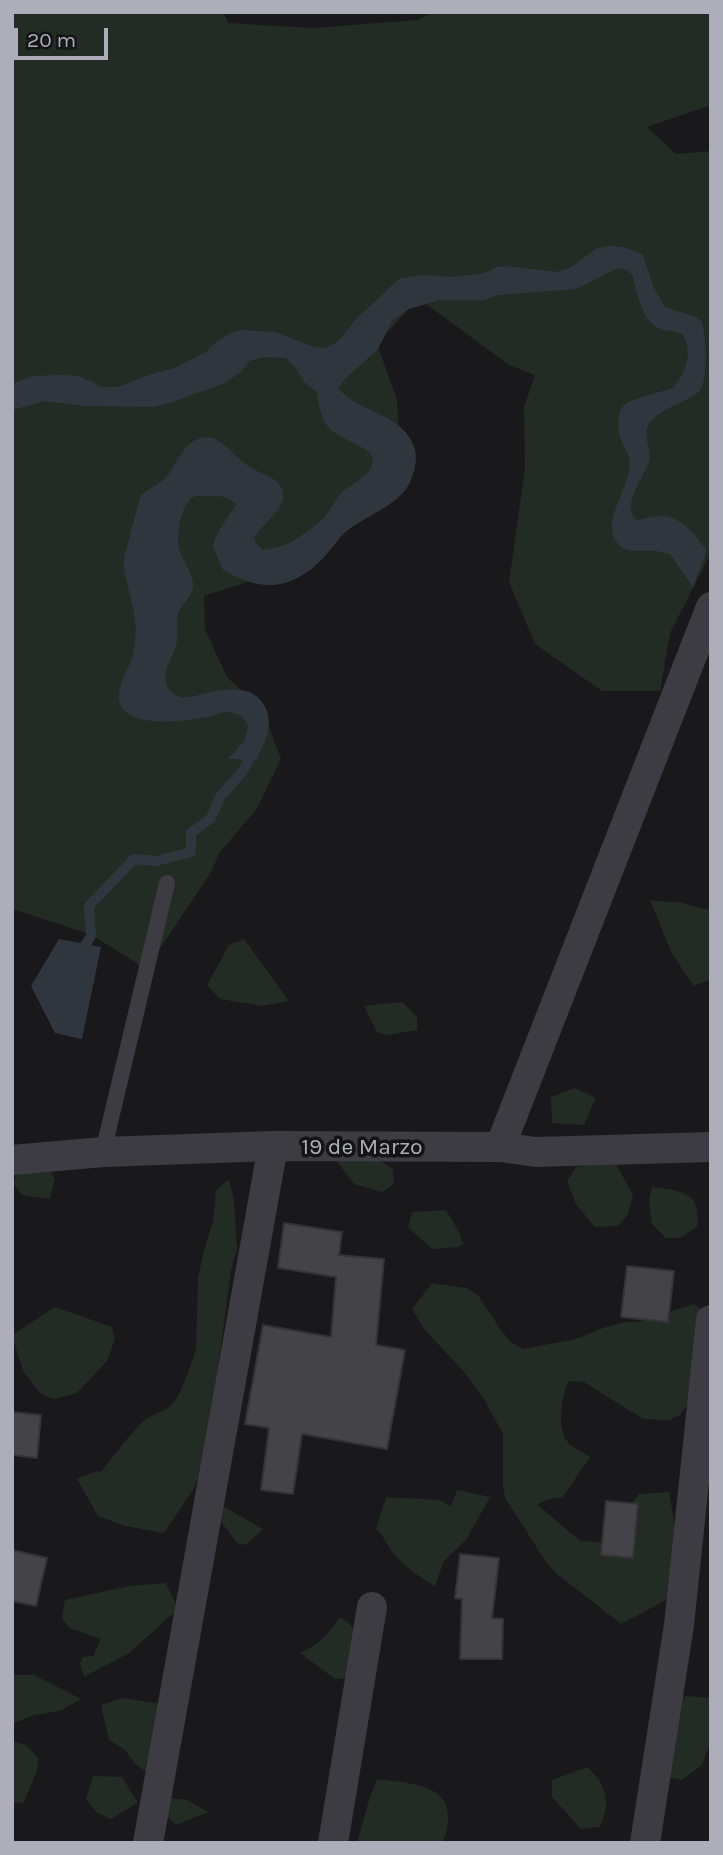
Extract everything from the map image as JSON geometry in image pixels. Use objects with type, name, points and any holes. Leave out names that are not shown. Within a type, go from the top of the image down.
[{"type":"street","points":[[500,1147],[708,613]]},
{"type":"street","points":[[148,1843],[273,1146]]},
{"type":"street","name":"19 de Marzo","points":[[12,1160],[103,1152],[273,1146],[500,1147],[536,1152],[711,1147]]},
{"type":"street","points":[[645,1843],[679,1625],[711,1320]]},
{"type":"street","points":[[333,1843],[372,1608]]},
{"type":"lane","points":[[103,1152],[167,883]]},
{"type":"shaded area","points":[[12,12],[223,12],[228,23],[313,28],[418,20],[433,12],[711,12],[711,105],[647,127],[676,154],[711,151],[711,553],[670,633],[660,691],[602,691],[535,644],[509,582],[525,468],[524,407],[535,375],[509,365],[418,298],[377,344],[397,400],[398,424],[332,540],[256,579],[204,596],[205,629],[227,677],[263,711],[281,759],[256,810],[220,852],[210,874],[146,969],[90,934],[12,909]]},
{"type":"shaded area","points":[[597,248],[626,248],[643,255],[653,286],[665,307],[696,317],[702,322],[706,355],[702,387],[692,397],[661,413],[649,424],[646,433],[649,461],[635,491],[631,507],[637,520],[659,516],[675,519],[692,532],[707,550],[693,587],[670,554],[626,549],[618,544],[613,535],[614,515],[626,483],[630,462],[619,434],[621,410],[626,403],[673,388],[682,376],[688,355],[682,334],[658,328],[650,321],[640,302],[632,274],[622,268],[613,270],[577,289],[498,295],[484,300],[440,300],[409,309],[392,321],[378,349],[345,379],[338,389],[353,401],[399,425],[411,440],[416,454],[412,478],[403,493],[389,505],[345,532],[322,560],[306,573],[288,582],[271,585],[246,581],[223,570],[213,546],[236,504],[233,501],[219,496],[197,496],[191,499],[183,511],[178,542],[192,578],[193,588],[178,615],[177,642],[167,668],[167,685],[171,692],[180,697],[236,689],[252,693],[258,698],[267,712],[269,726],[256,760],[228,759],[245,740],[248,726],[237,714],[225,712],[198,719],[164,722],[141,719],[125,711],[119,693],[132,659],[136,631],[124,567],[125,553],[141,495],[167,476],[188,446],[203,437],[217,440],[247,465],[279,484],[282,489],[282,503],[254,539],[262,550],[289,543],[321,521],[342,492],[371,468],[372,457],[365,449],[328,427],[322,415],[317,392],[304,382],[286,358],[264,357],[249,361],[242,371],[225,383],[154,407],[85,406],[45,401],[12,410],[12,384],[32,376],[60,375],[79,376],[102,387],[118,387],[177,367],[206,352],[230,333],[241,330],[275,332],[314,347],[325,348],[341,338],[356,319],[399,279],[422,275],[454,277],[485,273],[507,266],[556,272],[570,268]]},
{"type":"shaded area","points":[[650,900],[682,903],[709,910],[711,979],[694,986],[672,954]]},
{"type":"shaded area","points":[[59,939],[101,947],[82,1039],[55,1033],[31,986]]},
{"type":"shaded area","points":[[244,939],[289,1001],[262,1006],[220,999],[207,985],[229,945]]},
{"type":"shaded area","points":[[402,1002],[417,1017],[417,1030],[386,1035],[377,1032],[364,1006]]},
{"type":"shaded area","points":[[575,1088],[596,1098],[584,1125],[552,1123],[551,1097]]},
{"type":"shaded area","points":[[355,1145],[393,1169],[394,1184],[382,1192],[354,1184],[336,1160]]},
{"type":"shaded area","points":[[44,1162],[55,1179],[50,1199],[22,1195],[14,1184],[17,1169]]},
{"type":"shaded area","points":[[615,1162],[633,1195],[628,1214],[618,1226],[595,1227],[576,1204],[567,1181],[576,1167]]},
{"type":"shaded area","points":[[229,1179],[234,1199],[237,1249],[231,1271],[211,1419],[214,1440],[194,1488],[164,1533],[125,1526],[98,1516],[77,1479],[101,1472],[145,1419],[168,1408],[177,1398],[196,1350],[198,1278],[213,1221],[216,1190]]},
{"type":"shaded area","points":[[652,1187],[680,1192],[693,1200],[698,1215],[697,1227],[680,1238],[666,1238],[652,1224],[649,1200]]},
{"type":"shaded area","points":[[446,1210],[463,1244],[458,1247],[432,1249],[408,1227],[412,1212]]},
{"type":"shaded area","points":[[432,1283],[466,1288],[478,1295],[511,1342],[523,1349],[576,1339],[603,1328],[625,1322],[638,1322],[694,1304],[701,1309],[706,1322],[688,1404],[680,1415],[669,1420],[643,1419],[584,1382],[568,1381],[562,1405],[563,1432],[571,1445],[590,1457],[563,1497],[537,1504],[580,1541],[613,1543],[630,1505],[639,1494],[669,1492],[684,1579],[681,1592],[621,1624],[557,1574],[546,1562],[505,1498],[503,1434],[485,1401],[464,1372],[425,1330],[412,1309]]},
{"type":"shaded area","points":[[55,1307],[112,1327],[115,1339],[107,1361],[77,1393],[54,1399],[41,1394],[23,1371],[12,1335]]},
{"type":"shaded area","points":[[457,1490],[490,1497],[466,1540],[444,1561],[435,1586],[398,1558],[376,1529],[386,1497],[439,1500],[451,1506]]},
{"type":"shaded area","points":[[221,1505],[263,1529],[246,1545],[237,1543],[222,1523]]},
{"type":"shaded area","points":[[166,1583],[178,1609],[129,1653],[84,1677],[80,1663],[83,1657],[93,1656],[101,1639],[69,1628],[62,1618],[65,1600],[129,1586]]},
{"type":"shaded area","points":[[340,1617],[354,1630],[352,1678],[335,1679],[300,1653],[323,1638]]},
{"type":"shaded area","points":[[12,1675],[34,1675],[81,1699],[60,1711],[34,1715],[12,1724]]},
{"type":"shaded area","points":[[686,1696],[711,1698],[711,1741],[702,1765],[682,1780],[657,1775],[657,1718]]},
{"type":"shaded area","points":[[123,1698],[166,1705],[159,1781],[135,1764],[125,1750],[109,1740],[101,1705]]},
{"type":"shaded area","points":[[12,1741],[26,1745],[38,1758],[37,1771],[23,1803],[12,1802]]},
{"type":"shaded area","points":[[587,1767],[603,1787],[606,1802],[600,1827],[581,1829],[552,1797],[552,1780]]},
{"type":"shaded area","points":[[93,1776],[122,1777],[138,1803],[111,1819],[96,1812],[86,1799]]},
{"type":"shaded area","points":[[377,1779],[422,1786],[440,1796],[446,1805],[448,1816],[442,1843],[357,1843]]},
{"type":"shaded area","points":[[171,1798],[187,1800],[208,1812],[176,1825],[163,1812]]},
{"type":"building","points":[[284,1223],[342,1232],[339,1255],[384,1259],[376,1345],[405,1350],[387,1449],[302,1434],[293,1494],[261,1490],[269,1428],[245,1424],[263,1325],[331,1337],[336,1277],[278,1268]]},
{"type":"building","points":[[627,1266],[674,1271],[668,1322],[621,1317]]},
{"type":"building","points":[[12,1412],[41,1415],[37,1458],[12,1455]]},
{"type":"building","points":[[606,1501],[638,1504],[633,1558],[601,1555]]},
{"type":"building","points":[[12,1550],[47,1558],[36,1606],[12,1601]]},
{"type":"building","points":[[460,1554],[499,1558],[492,1618],[503,1619],[502,1659],[460,1659],[462,1599],[455,1598]]},
{"type":"waterway","points":[[86,944],[91,936],[89,906],[134,859],[156,861],[191,852],[191,833],[211,818],[220,797],[242,772],[252,755],[253,747]]}]
